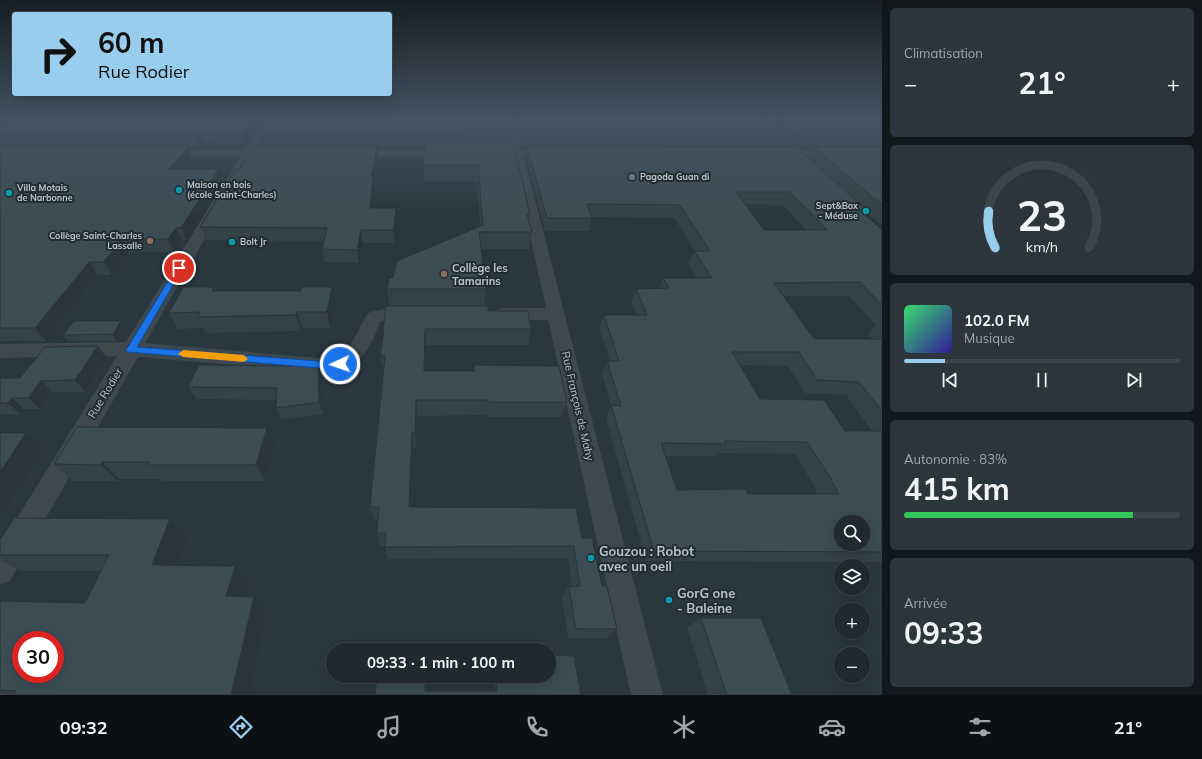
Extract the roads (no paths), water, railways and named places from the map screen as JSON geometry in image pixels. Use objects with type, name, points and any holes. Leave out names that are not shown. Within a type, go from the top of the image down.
[{"type":"street","points":[[789,150],[810,170]]},
{"type":"street","points":[[149,152],[296,153]]},
{"type":"street","name":"Rue Rodier","points":[[0,571],[248,153]]},
{"type":"street","points":[[335,153],[568,153]]},
{"type":"street","name":"Rue François de Mahy","points":[[518,153],[647,695]]},
{"type":"street","points":[[758,153],[882,153]]},
{"type":"street","points":[[0,352],[131,350],[331,366],[344,362],[356,353],[374,317],[378,314],[431,314]]},
{"type":"street","points":[[486,314],[556,314]]},
{"type":"place","name":"Pagoda Guan di","points":[[632,177]]},
{"type":"place","name":"Maison en bois (école Saint-Charles)","points":[[179,190]]},
{"type":"place","name":"Villa Motais de Narbonne","points":[[9,193]]},
{"type":"place","name":"Sept&Box - Méduse","points":[[866,211]]},
{"type":"place","name":"Collège Saint-Charles Lassalle","points":[[150,241]]},
{"type":"place","name":"Bolt Jr","points":[[232,242]]},
{"type":"place","name":"Collège les Tamarins","points":[[444,274]]},
{"type":"place","name":"Gouzou : Robot avec un oeil","points":[[591,558]]},
{"type":"place","name":"GorG one - Baleine","points":[[669,600]]}]
